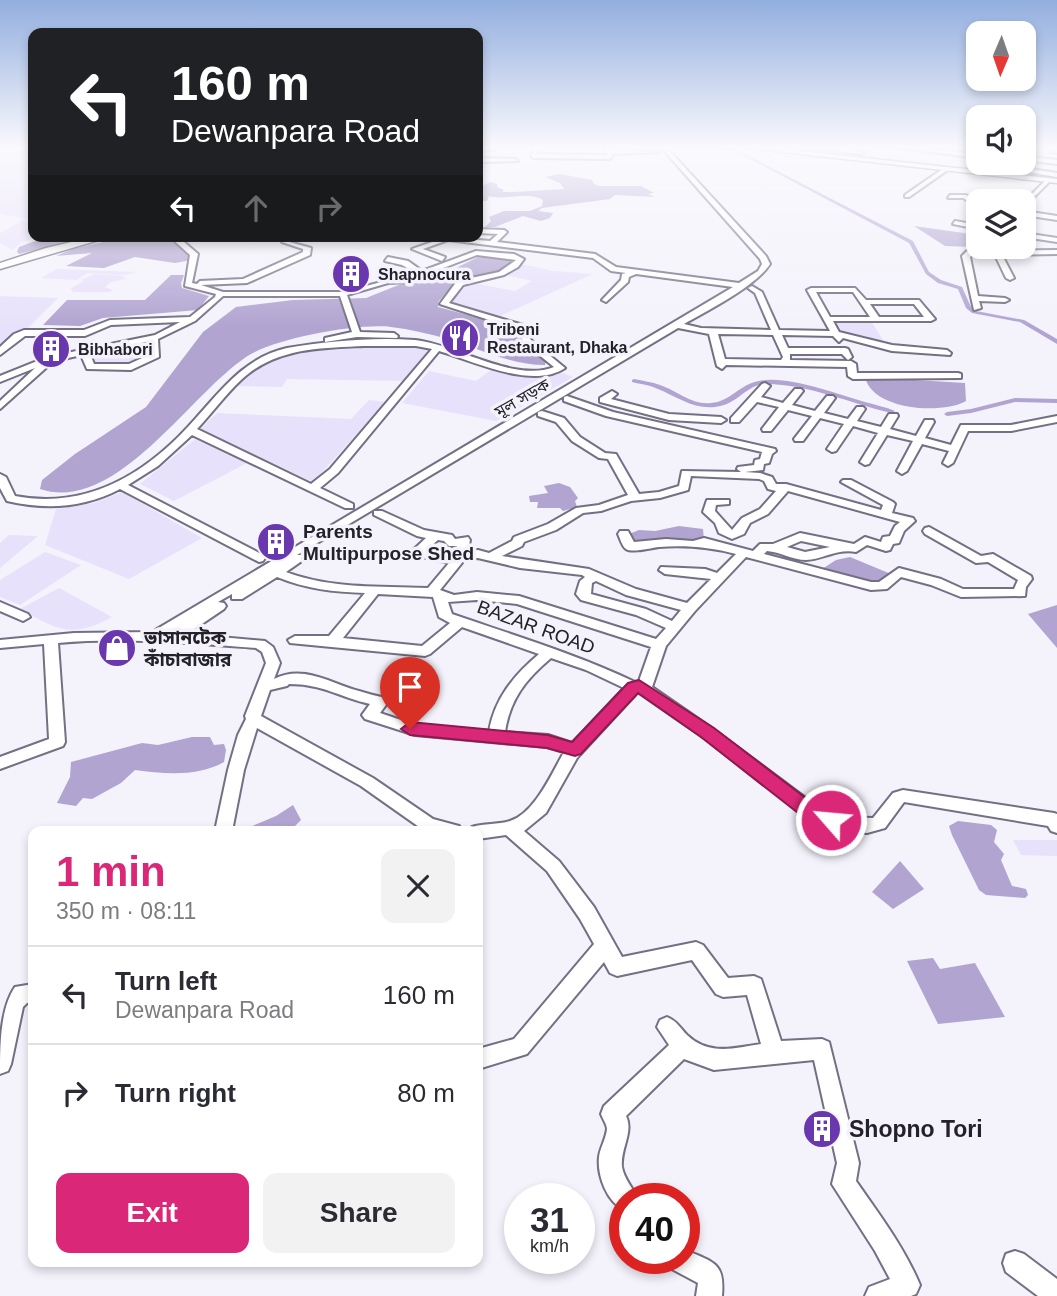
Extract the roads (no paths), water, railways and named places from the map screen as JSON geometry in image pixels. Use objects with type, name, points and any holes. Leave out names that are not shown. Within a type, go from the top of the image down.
[{"type":"main road","points":[[0,265],[82,242]]},
{"type":"main road","points":[[0,265],[83,242]]},
{"type":"street","name":"মূল সড়ক","points":[[155,636],[771,274],[776,265],[720,206]]},
{"type":"street","points":[[1036,215],[1057,218]]},
{"type":"street","points":[[955,223],[966,225]]},
{"type":"street","points":[[483,231],[504,232],[492,243]]},
{"type":"street","points":[[1036,237],[1057,240]]},
{"type":"street","points":[[179,242],[194,254],[188,284]]},
{"type":"street","points":[[188,284],[244,281],[308,251],[303,246],[288,242]]},
{"type":"street","points":[[439,242],[416,249],[442,259]]},
{"type":"street","points":[[0,477],[11,499],[27,504],[50,505],[74,501],[122,486],[191,430],[222,392],[261,360],[289,350],[357,334],[438,348],[528,373],[549,373],[560,368],[532,346],[520,327],[444,304],[460,283],[499,274],[520,261],[514,256],[477,250],[460,242]]},
{"type":"street","points":[[483,242],[595,256],[614,269],[749,287],[758,292],[783,348]]},
{"type":"street","points":[[188,284],[220,294],[343,293],[391,280],[442,259],[477,250]]},
{"type":"street","points":[[282,293],[404,280],[432,271],[477,250]]},
{"type":"street","points":[[1036,253],[1057,253]]},
{"type":"street","points":[[1036,253],[1057,253]]},
{"type":"street","points":[[967,259],[977,308]]},
{"type":"street","points":[[1001,259],[1010,278]]},
{"type":"street","points":[[388,260],[405,263],[418,271]]},
{"type":"street","points":[[606,300],[625,280],[625,275],[633,272]]},
{"type":"street","points":[[877,320],[855,290],[811,290],[844,349],[853,376],[958,376]]},
{"type":"street","points":[[343,293],[357,334]]},
{"type":"street","points":[[0,379],[50,359],[154,339],[192,319],[220,294]]},
{"type":"street","points":[[975,298],[1004,300]]},
{"type":"street","points":[[828,319],[931,319],[916,302],[865,302]]},
{"type":"street","points":[[0,352],[24,333],[85,333],[110,323],[192,319]]},
{"type":"street","points":[[681,326],[783,348],[892,348],[947,353]]},
{"type":"street","points":[[713,331],[722,364],[783,348],[844,349]]},
{"type":"street","points":[[85,352],[90,367],[131,367],[156,355],[154,339]]},
{"type":"street","points":[[289,350],[423,339]]},
{"type":"street","points":[[313,488],[334,471],[438,348]]},
{"type":"street","points":[[0,406],[50,359]]},
{"type":"street","name":"মূল সড়ক","points":[[172,638],[349,524],[378,513],[567,399],[598,376]]},
{"type":"street","points":[[735,420],[765,386]]},
{"type":"street","points":[[766,429],[798,391]]},
{"type":"street","points":[[612,394],[603,400],[669,417],[721,421]]},
{"type":"street","points":[[754,398],[955,449]]},
{"type":"street","points":[[799,439],[830,398]]},
{"type":"street","points":[[567,399],[610,414],[769,451],[765,461],[759,462],[759,468],[725,467],[720,468],[719,474]]},
{"type":"street","points":[[832,449],[860,409]]},
{"type":"street","points":[[542,414],[560,421],[576,439],[603,456],[612,456],[635,497]]},
{"type":"street","points":[[865,462],[893,416]]},
{"type":"street","points":[[948,463],[965,427],[983,431],[1009,429],[1057,419]]},
{"type":"street","points":[[902,471],[929,422]]},
{"type":"street","points":[[191,430],[349,506]]},
{"type":"street","points":[[491,556],[518,543],[518,540],[552,527],[580,510],[601,508],[635,497],[660,495],[684,488],[686,473],[760,476],[768,479],[772,487],[786,487],[909,521],[899,529],[895,540],[887,540],[886,547],[866,541],[856,548],[800,537],[775,548]]},
{"type":"street","points":[[847,481],[889,504],[885,515]]},
{"type":"street","points":[[122,486],[259,558]]},
{"type":"street","points":[[725,502],[711,502],[709,512],[720,522],[727,534],[735,535],[746,521],[754,520],[769,509],[783,489]]},
{"type":"street","points":[[378,513],[414,530],[448,538],[453,543],[464,540],[459,558],[435,593]]},
{"type":"street","points":[[483,831],[516,827],[540,808],[575,750],[639,687],[659,645],[690,608],[749,554],[764,547],[775,548],[803,562],[871,586],[882,586],[898,572],[936,582],[961,593],[1020,593],[1020,586],[1026,579],[989,557],[980,560],[929,531]]},
{"type":"street","points":[[624,534],[630,546],[672,542],[694,545],[704,542],[749,554],[803,562],[846,546]]},
{"type":"street","points":[[435,536],[417,552],[459,558],[478,554],[520,564],[584,572],[593,575],[593,578]]},
{"type":"street","points":[[665,570],[705,573],[721,578]]},
{"type":"street","name":"BAZAR ROAD","points":[[276,573],[309,584],[373,592],[435,593],[453,599],[477,596],[519,600],[659,645]]},
{"type":"street","points":[[675,626],[646,614],[586,597],[583,594],[586,581],[593,578],[616,584],[631,593],[690,608]]},
{"type":"street","points":[[333,641],[373,592]]},
{"type":"street","name":"BAZAR ROAD","points":[[435,593],[446,617],[550,652],[639,687],[816,815],[846,824],[867,826],[879,823],[899,797],[903,796],[1056,821]]},
{"type":"street","points":[[0,606],[23,617]]},
{"type":"street","points":[[295,640],[333,641],[425,651],[461,621]]},
{"type":"street","points":[[0,644],[51,639],[155,636],[260,644],[268,650],[273,663],[246,735],[224,826]]},
{"type":"street","points":[[0,763],[57,742],[51,639]]},
{"type":"street","points":[[496,736],[502,708],[516,686],[530,668],[550,652]]},
{"type":"street","points":[[265,686],[282,683],[285,679],[309,678],[335,685],[353,695],[381,702],[370,715],[415,730],[548,741],[575,750]]},
{"type":"street","points":[[254,719],[367,782],[428,824],[435,826]]},
{"type":"street","points":[[509,828],[553,866],[587,913],[617,967],[696,951],[723,988],[754,985],[774,1052]]},
{"type":"street","points":[[483,1058],[520,1047],[606,946]]},
{"type":"street","points":[[0,1064],[14,1002],[22,994],[28,993]]},
{"type":"street","points":[[667,1027],[682,1047],[705,1061],[822,1049],[848,1163],[844,1184],[884,1242],[907,1285],[878,1296]]},
{"type":"street","points":[[614,1183],[608,1155],[619,1126],[612,1114],[682,1047]]},
{"type":"street","points":[[1015,1263],[1057,1295]]},
{"type":"street","points":[[700,1272],[711,1278],[709,1296]]},
{"type":"waterway","points":[[843,206],[911,242],[928,273],[940,282],[960,288],[969,308],[974,312],[1022,321],[1057,342]]},
{"type":"waterway","points":[[634,381],[660,387],[688,402],[703,405],[726,402],[752,384],[766,382],[798,386],[892,411]]},
{"type":"waterway","points":[[947,414],[1015,400],[1057,401]]},
{"type":"place","name":"Shapnocura","points":[[351,274]]},
{"type":"place","name":"Tribeni Restaurant, Dhaka","points":[[460,338]]},
{"type":"place","name":"Bibhabori","points":[[51,349]]},
{"type":"place","name":"Parents Multipurpose Shed","points":[[276,542]]},
{"type":"place","name":"ভাসানটেক কাঁচাবাজার","points":[[117,648]]},
{"type":"place","name":"Shopno Tori","points":[[822,1129]]}]
